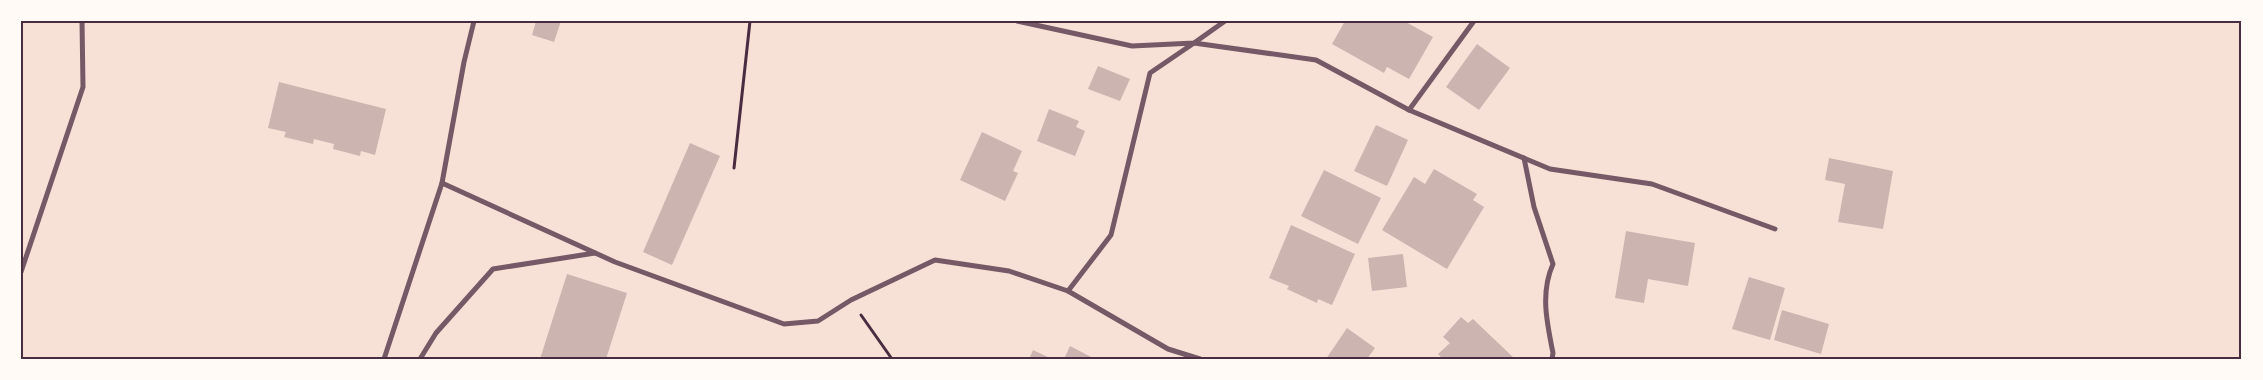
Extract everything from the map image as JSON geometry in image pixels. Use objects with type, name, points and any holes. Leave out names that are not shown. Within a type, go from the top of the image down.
[{"type":"street","points":[[21,272],[83,87],[82,21]]},
{"type":"street","points":[[384,359],[442,183],[464,62],[474,21]]},
{"type":"street","points":[[1018,21],[1132,46],[1194,43],[1316,60],[1409,110],[1550,169],[1652,184],[1775,229]]},
{"type":"street","points":[[1068,291],[1112,235],[1150,73],[1225,21]]},
{"type":"street","points":[[1409,110],[1474,21]]},
{"type":"street","points":[[1524,158],[1534,206],[1554,264],[1547,278],[1545,312],[1553,353],[1552,359]]},
{"type":"street","points":[[442,183],[595,253],[784,324],[818,321],[851,300],[935,260],[1009,271],[1068,291],[1168,349],[1200,359]]},
{"type":"street","points":[[420,359],[436,333],[493,269],[595,253]]},
{"type":"path","points":[[734,168],[750,21]]},
{"type":"path","points":[[851,300],[892,359]]},
{"type":"building","points":[[536,21],[561,21],[554,42],[532,35]]},
{"type":"building","points":[[1345,21],[1404,21],[1433,37],[1409,79],[1387,67],[1384,73],[1332,44]]},
{"type":"building","points":[[1477,44],[1510,68],[1479,110],[1446,87]]},
{"type":"building","points":[[1098,66],[1130,79],[1120,101],[1088,89]]},
{"type":"building","points":[[279,82],[386,109],[375,155],[361,151],[360,156],[333,149],[334,144],[314,139],[313,144],[284,137],[286,132],[268,128]]},
{"type":"building","points":[[1049,109],[1079,121],[1076,127],[1085,131],[1075,156],[1037,141]]},
{"type":"building","points":[[1376,125],[1408,140],[1387,186],[1354,171]]},
{"type":"building","points":[[982,132],[1022,151],[1013,171],[1018,173],[1005,201],[960,180]]},
{"type":"building","points":[[690,143],[720,156],[672,265],[643,252]]},
{"type":"building","points":[[1829,158],[1893,171],[1883,229],[1838,222],[1845,184],[1825,180]]},
{"type":"building","points":[[1434,169],[1477,194],[1473,200],[1484,207],[1447,269],[1382,230],[1414,177],[1425,184]]},
{"type":"building","points":[[1324,170],[1381,198],[1358,244],[1301,216]]},
{"type":"building","points":[[1291,225],[1355,254],[1332,305],[1318,299],[1317,303],[1287,289],[1289,286],[1269,278]]},
{"type":"building","points":[[1626,231],[1695,243],[1688,286],[1648,279],[1644,303],[1615,298]]},
{"type":"building","points":[[1403,254],[1407,287],[1372,291],[1368,258]]},
{"type":"building","points":[[567,274],[627,293],[606,359],[540,359]]},
{"type":"building","points":[[1749,277],[1785,288],[1770,340],[1732,329]]},
{"type":"building","points":[[1782,310],[1829,324],[1821,354],[1774,340]]},
{"type":"building","points":[[1461,317],[1468,323],[1473,319],[1515,359],[1443,359],[1438,354],[1450,343],[1443,337]]},
{"type":"building","points":[[1347,328],[1375,348],[1367,359],[1326,359]]},
{"type":"building","points":[[1070,346],[1095,359],[1064,359]]},
{"type":"building","points":[[1033,350],[1052,359],[1029,359]]}]
